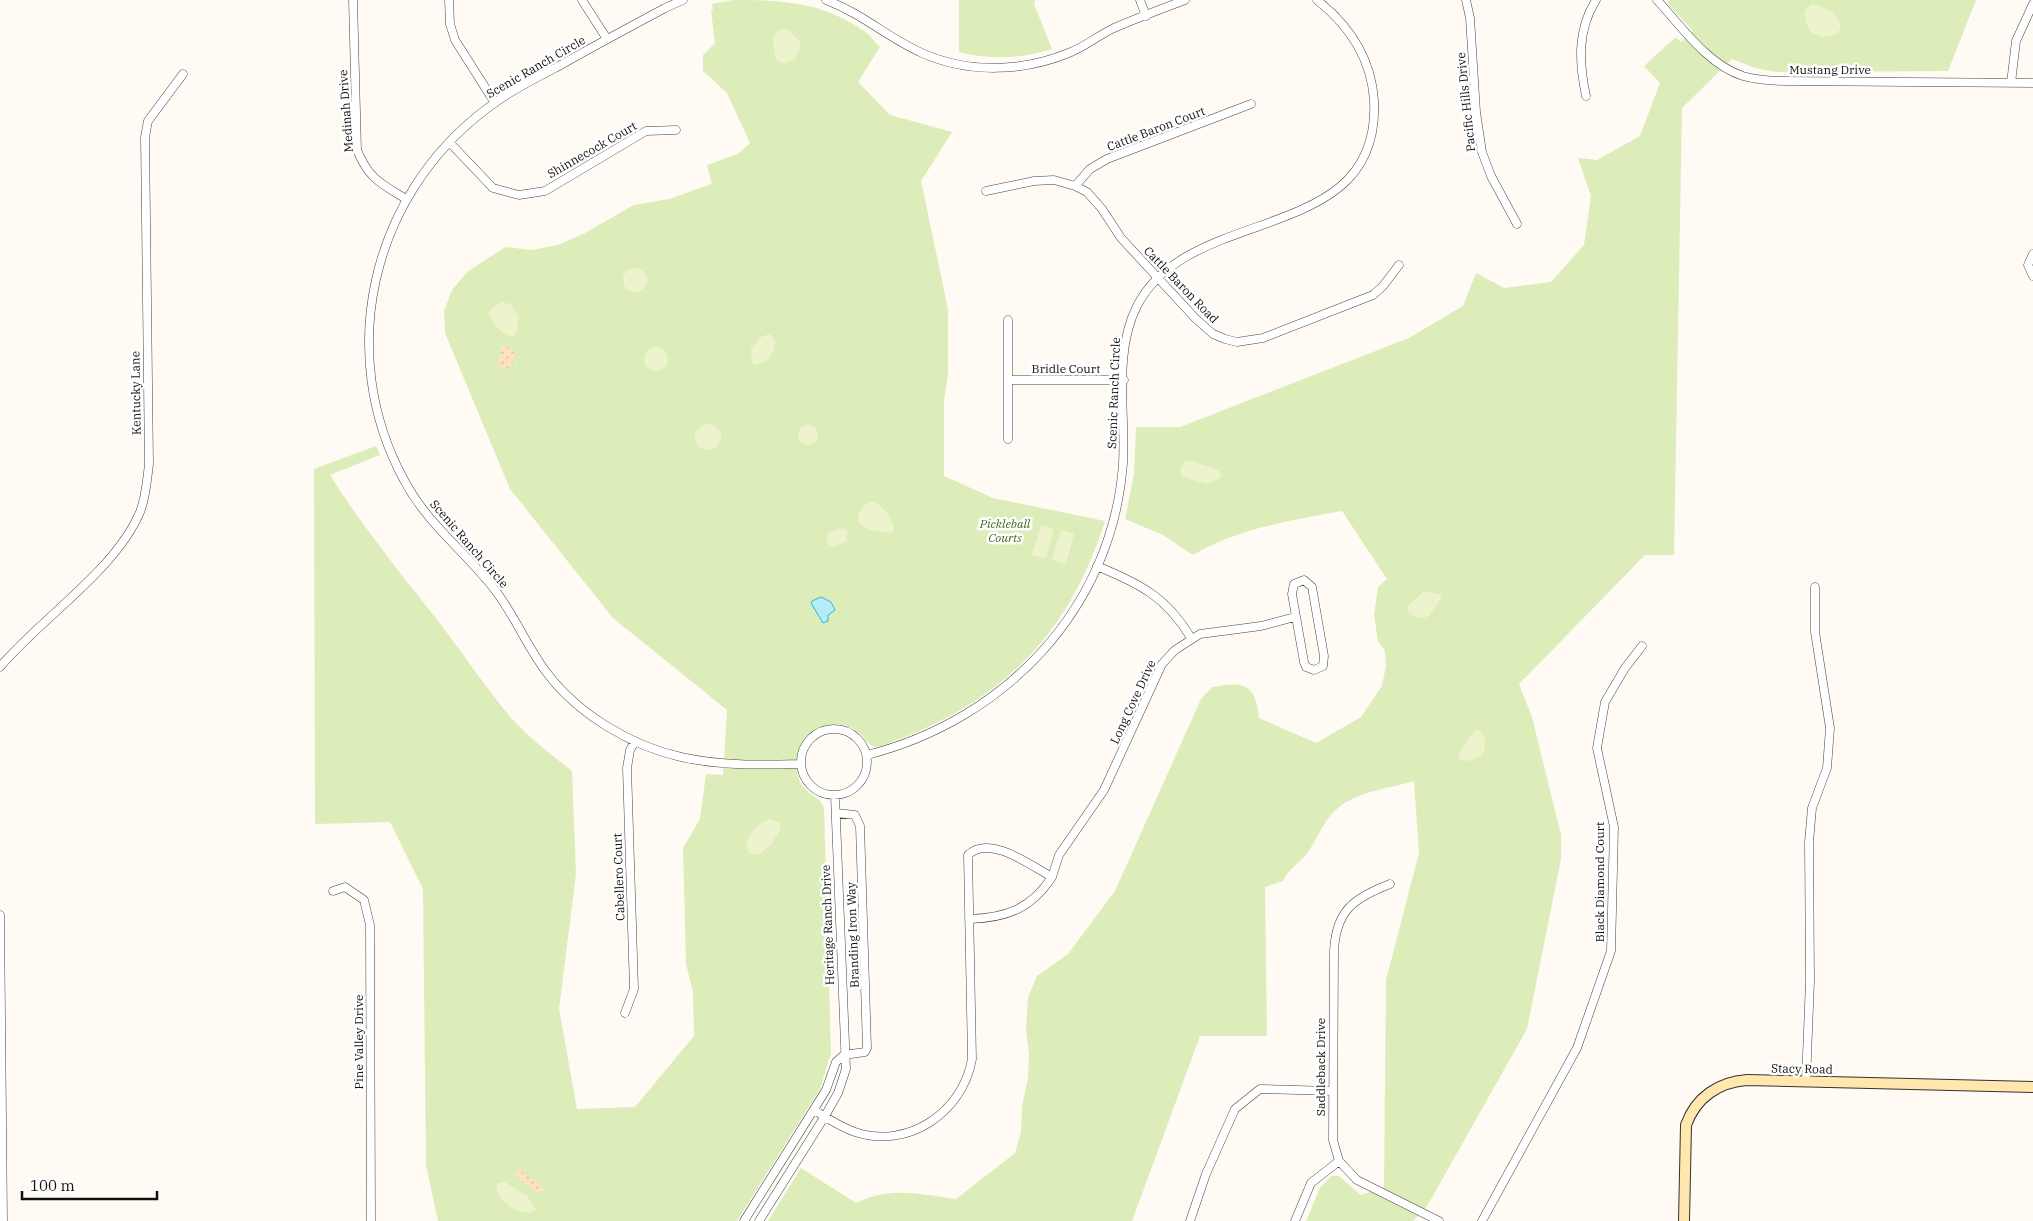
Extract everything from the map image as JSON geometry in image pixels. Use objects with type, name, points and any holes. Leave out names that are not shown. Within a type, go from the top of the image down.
[{"type":"main road","name":"Stacy Road","points":[[1684,1221],[1686,1125],[1690,1112],[1698,1102],[1720,1086],[1735,1081],[1806,1081],[2033,1087]]},
{"type":"street","name":"Medinah Drive","points":[[352,0],[357,150],[364,168],[377,181],[406,198]]},
{"type":"street","points":[[449,0],[450,24],[455,40],[495,103]]},
{"type":"street","points":[[582,0],[607,40]]},
{"type":"street","name":"Scenic Ranch Circle","points":[[683,0],[495,103],[450,142],[426,169],[406,198],[392,226],[383,252],[370,320],[368,352],[375,402],[389,448],[414,498],[436,527],[498,593],[536,658],[558,686],[587,712],[635,740],[663,753],[700,761],[801,764]]},
{"type":"street","points":[[826,0],[859,14],[894,39],[924,54],[985,68],[1022,66],[1052,59],[1081,48],[1112,29],[1185,0]]},
{"type":"street","points":[[1140,0],[1146,16]]},
{"type":"street","name":"Scenic Ranch Circle","points":[[867,755],[908,743],[972,712],[1009,684],[1041,654],[1070,616],[1097,566],[1112,524],[1121,483],[1124,447],[1125,340],[1137,306],[1157,277],[1180,260],[1208,245],[1320,202],[1339,190],[1355,170],[1366,147],[1373,120],[1371,82],[1363,55],[1355,39],[1340,21],[1318,0]]},
{"type":"street","name":"Pacific Hills Drive","points":[[1466,0],[1470,18],[1476,112],[1482,152],[1491,176],[1517,224]]},
{"type":"street","points":[[1586,96],[1582,77],[1580,46],[1586,23],[1596,0]]},
{"type":"street","name":"Mustang Drive","points":[[1657,0],[1713,58],[1731,71],[1754,79],[1786,81],[2033,83]]},
{"type":"street","points":[[2011,83],[2016,41],[2033,4]]},
{"type":"street","name":"Kentucky Lane","points":[[0,667],[94,574],[114,551],[131,529],[144,498],[149,464],[144,137],[148,120],[183,74]]},
{"type":"street","name":"Cattle Baron Court","points":[[1075,186],[1090,169],[1107,159],[1251,104]]},
{"type":"street","name":"Shinnecock Court","points":[[450,142],[493,188],[519,195],[545,191],[646,131],[676,130]]},
{"type":"street","name":"Cattle Baron Road","points":[[986,191],[1043,180],[1054,180],[1075,186],[1087,192],[1121,238],[1204,327],[1225,339],[1237,342],[1263,338],[1373,295],[1383,286],[1399,265]]},
{"type":"street","points":[[2033,254],[2028,267],[2033,276]]},
{"type":"street","points":[[1008,320],[1008,439]]},
{"type":"street","name":"Bridle Court","points":[[1008,380],[1124,380]]},
{"type":"street","points":[[1097,566],[1136,583],[1161,599],[1172,609],[1191,638]]},
{"type":"street","points":[[1304,580],[1310,582],[1316,602],[1324,656],[1323,666],[1319,669],[1314,670],[1306,667],[1295,616],[1292,589],[1298,582],[1304,580]]},
{"type":"street","points":[[1806,1081],[1810,982],[1809,842],[1812,808],[1827,768],[1830,728],[1815,632],[1815,586]]},
{"type":"street","name":"Long Cove Drive","points":[[969,919],[996,917],[1016,910],[1039,894],[1052,877],[1059,855],[1104,790],[1162,664],[1172,653],[1191,638],[1209,632],[1261,626],[1295,616]]},
{"type":"street","name":"Black Diamond Court","points":[[1482,1221],[1577,1048],[1611,951],[1614,827],[1598,748],[1605,702],[1625,668],[1642,646]]},
{"type":"street","points":[[835,728],[846,730],[856,736],[863,745],[867,755],[865,774],[860,782],[844,793],[835,795],[820,791],[808,782],[801,764],[807,743],[814,735],[824,730],[835,728]]},
{"type":"street","name":"Cabellero Court","points":[[625,1013],[634,989],[628,768],[630,750],[635,740]]},
{"type":"street","name":"Heritage Ranch Drive","points":[[759,1221],[825,1116],[844,1078],[847,1062],[844,1054],[835,795]]},
{"type":"street","name":"Branding Iron Way","points":[[836,813],[855,815],[860,826],[867,1048],[865,1052],[860,1054],[844,1054]]},
{"type":"street","points":[[814,1110],[856,1132],[871,1135],[903,1133],[933,1121],[946,1111],[958,1098],[966,1085],[972,1059],[968,855],[979,847],[995,847],[1052,877]]},
{"type":"street","name":"Saddleback Drive","points":[[1339,1161],[1333,1134],[1332,1091],[1334,951],[1337,927],[1342,916],[1359,897],[1390,884]]},
{"type":"street","name":"Pine Valley Drive","points":[[333,891],[345,887],[364,900],[370,925],[372,1221]]},
{"type":"street","points":[[0,915],[3,1221]]},
{"type":"street","points":[[744,1221],[814,1110],[830,1082],[836,1062],[844,1054]]},
{"type":"street","points":[[1190,1221],[1206,1174],[1235,1109],[1260,1089],[1332,1091]]},
{"type":"street","points":[[1295,1221],[1311,1183],[1339,1161],[1357,1180],[1439,1221]]},
{"type":"green space","name":"Pickleball Courts","points":[[733,0],[786,2],[803,5],[835,15],[851,23],[867,33],[880,47],[858,82],[890,115],[952,132],[921,181],[948,309],[948,373],[944,402],[944,476],[993,498],[1105,521],[1089,563],[1070,601],[1048,634],[1022,664],[992,689],[958,711],[921,730],[879,747],[869,744],[861,734],[852,728],[839,725],[825,726],[813,731],[802,745],[798,754],[797,765],[800,782],[807,791],[822,803],[824,808],[831,1053],[820,1089],[737,1221],[438,1221],[426,1165],[423,889],[390,822],[315,824],[314,469],[376,446],[380,455],[330,475],[370,533],[507,713],[530,737],[572,771],[576,874],[559,1009],[577,1109],[635,1107],[694,1036],[693,992],[686,964],[683,848],[700,819],[706,774],[723,775],[727,710],[613,618],[510,489],[445,333],[444,311],[452,290],[467,272],[505,247],[531,250],[558,245],[585,233],[634,205],[669,199],[712,184],[707,165],[738,154],[750,143],[727,93],[703,71],[703,55],[715,43],[711,11],[713,9],[712,4]]},
{"type":"green space","points":[[959,0],[1035,0],[1034,4],[1052,49],[1028,55],[1006,57],[971,55],[959,52]]},
{"type":"green space","points":[[1670,0],[1976,0],[1948,71],[1777,72],[1755,68],[1732,59],[1682,108],[1674,555],[1645,555],[1519,684],[1532,717],[1561,835],[1561,859],[1527,1029],[1426,1208],[1413,1221],[1306,1221],[1320,1188],[1331,1176],[1339,1176],[1361,1195],[1384,1187],[1386,980],[1419,853],[1414,781],[1369,792],[1348,801],[1338,808],[1327,820],[1308,852],[1283,881],[1265,887],[1267,1036],[1200,1036],[1132,1221],[768,1221],[801,1168],[856,1203],[880,1194],[893,1193],[956,1199],[1015,1153],[1021,1132],[1022,1106],[1028,1078],[1029,1055],[1026,1029],[1028,997],[1037,976],[1068,954],[1115,891],[1201,699],[1212,687],[1232,684],[1246,687],[1255,698],[1259,718],[1316,743],[1361,717],[1382,686],[1386,666],[1385,651],[1378,641],[1374,615],[1378,587],[1387,579],[1342,511],[1266,526],[1228,538],[1193,555],[1163,535],[1125,519],[1134,474],[1136,427],[1180,427],[1409,338],[1463,306],[1476,273],[1504,288],[1551,282],[1584,245],[1591,196],[1578,158],[1597,160],[1640,136],[1660,83],[1644,66],[1676,37],[1681,42],[1693,31],[1667,3]]},
{"type":"green space","points":[[1812,4],[1827,8],[1834,14],[1841,27],[1837,34],[1822,37],[1811,32],[1805,14],[1808,7]]},
{"type":"green space","points":[[781,29],[788,29],[800,42],[800,49],[795,59],[785,64],[776,59],[773,43],[774,35]]},
{"type":"green space","points":[[635,268],[644,271],[647,280],[644,289],[635,292],[626,289],[623,280],[626,271]]},
{"type":"green space","points":[[501,302],[510,304],[519,316],[516,334],[513,337],[497,327],[490,315],[489,311]]},
{"type":"green space","points":[[769,334],[775,339],[773,352],[765,362],[756,365],[752,362],[751,349],[761,337]]},
{"type":"green space","points":[[656,347],[665,350],[668,359],[665,368],[656,371],[647,368],[644,359],[647,350]]},
{"type":"green space","points":[[708,424],[717,428],[721,437],[717,446],[708,450],[699,446],[695,437],[699,428]]},
{"type":"green space","points":[[808,425],[815,428],[818,435],[815,442],[808,445],[801,442],[798,435],[801,428]]},
{"type":"green space","points":[[1189,460],[1217,470],[1221,473],[1220,478],[1207,484],[1182,476],[1180,471],[1184,462]]},
{"type":"green space","points":[[872,501],[883,509],[893,523],[894,531],[891,533],[869,529],[859,522],[858,518],[861,510]]},
{"type":"green space","points":[[1041,525],[1054,529],[1046,558],[1032,555]]},
{"type":"green space","points":[[842,528],[848,531],[846,541],[835,547],[829,545],[826,539],[828,533]]},
{"type":"green space","points":[[1061,530],[1074,534],[1066,564],[1052,560]]},
{"type":"green space","points":[[1424,591],[1439,594],[1442,597],[1429,616],[1417,618],[1407,610],[1409,605]]},
{"type":"green space","points":[[1476,729],[1482,733],[1484,738],[1484,751],[1473,760],[1459,759],[1458,754]]},
{"type":"green space","points":[[768,819],[779,822],[781,828],[770,846],[758,855],[750,854],[746,847],[751,834],[756,827]]},
{"type":"green space","points":[[505,1182],[527,1196],[536,1209],[532,1212],[519,1211],[504,1202],[499,1196],[497,1189],[498,1183]]},
{"type":"sand","points":[[501,345],[513,350],[515,356],[514,361],[507,370],[500,368],[497,359],[501,356]]},
{"type":"sand","points":[[517,1168],[544,1190],[539,1193],[529,1187],[515,1175]]},
{"type":"water","points":[[821,597],[831,602],[835,610],[828,615],[828,621],[823,623],[811,603]]}]
